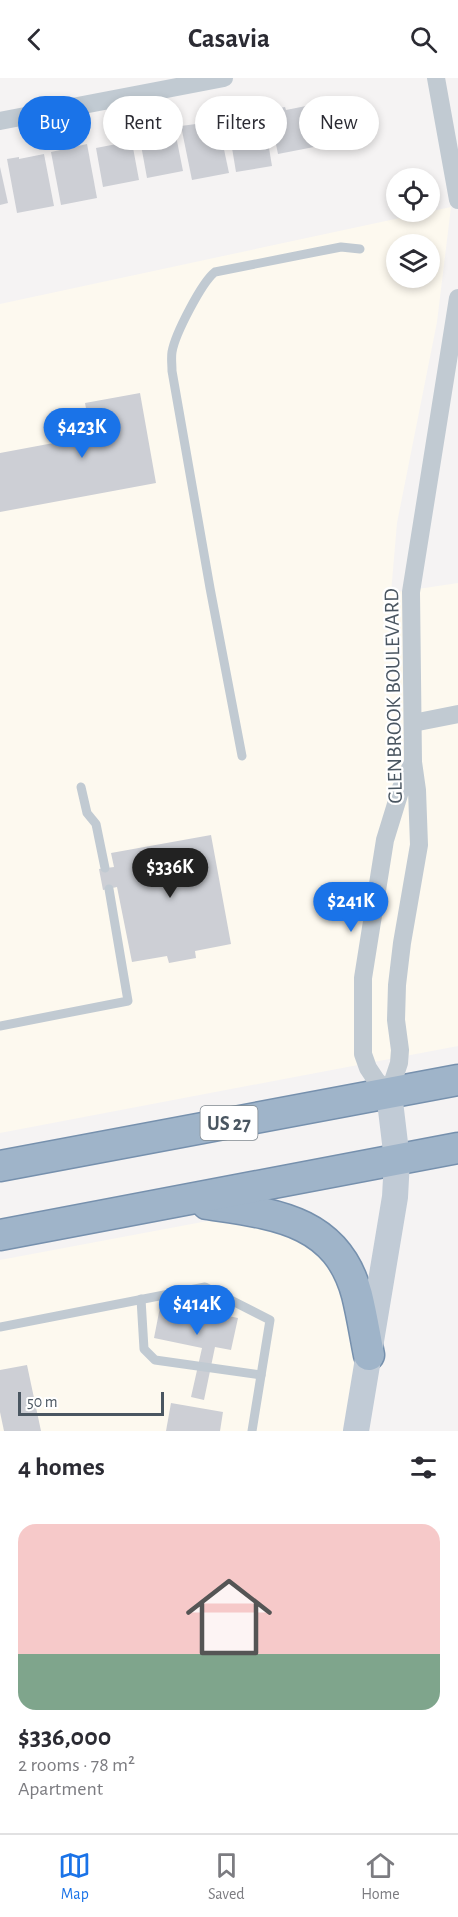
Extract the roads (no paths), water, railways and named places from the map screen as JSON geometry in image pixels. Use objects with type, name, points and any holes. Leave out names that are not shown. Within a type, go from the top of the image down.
[{"type":"highway","name":"US 27","points":[[0,1166],[458,1080]]},
{"type":"highway","points":[[0,1235],[458,1148]]},
{"type":"highway","points":[[186,1200],[271,1214],[307,1227],[328,1243],[345,1263],[357,1294],[369,1355]]},
{"type":"main road","points":[[356,1431],[395,1197],[397,1160],[389,1093]]},
{"type":"street","points":[[0,121],[225,78]]},
{"type":"street","points":[[436,78],[458,200]]},
{"type":"street","name":"GLENBROOK BOULEVARD","points":[[389,1093],[399,1063],[400,1050],[396,1020],[397,985],[418,845],[417,790],[413,762],[411,592],[458,298]]},
{"type":"street","points":[[413,723],[458,714]]},
{"type":"street","points":[[389,1093],[368,1068],[363,1054],[363,978],[385,840],[401,788],[413,762]]},
{"type":"lane","points":[[242,756],[172,371],[172,352],[177,336],[204,283],[215,272],[341,247],[360,249]]},
{"type":"lane","points":[[81,787],[87,813],[96,824],[105,868]]},
{"type":"lane","points":[[0,1026],[128,1001],[109,888]]},
{"type":"lane","points":[[0,1327],[205,1287],[270,1320],[252,1431]]},
{"type":"lane","points":[[141,1299],[144,1349],[155,1360],[261,1375]]}]
